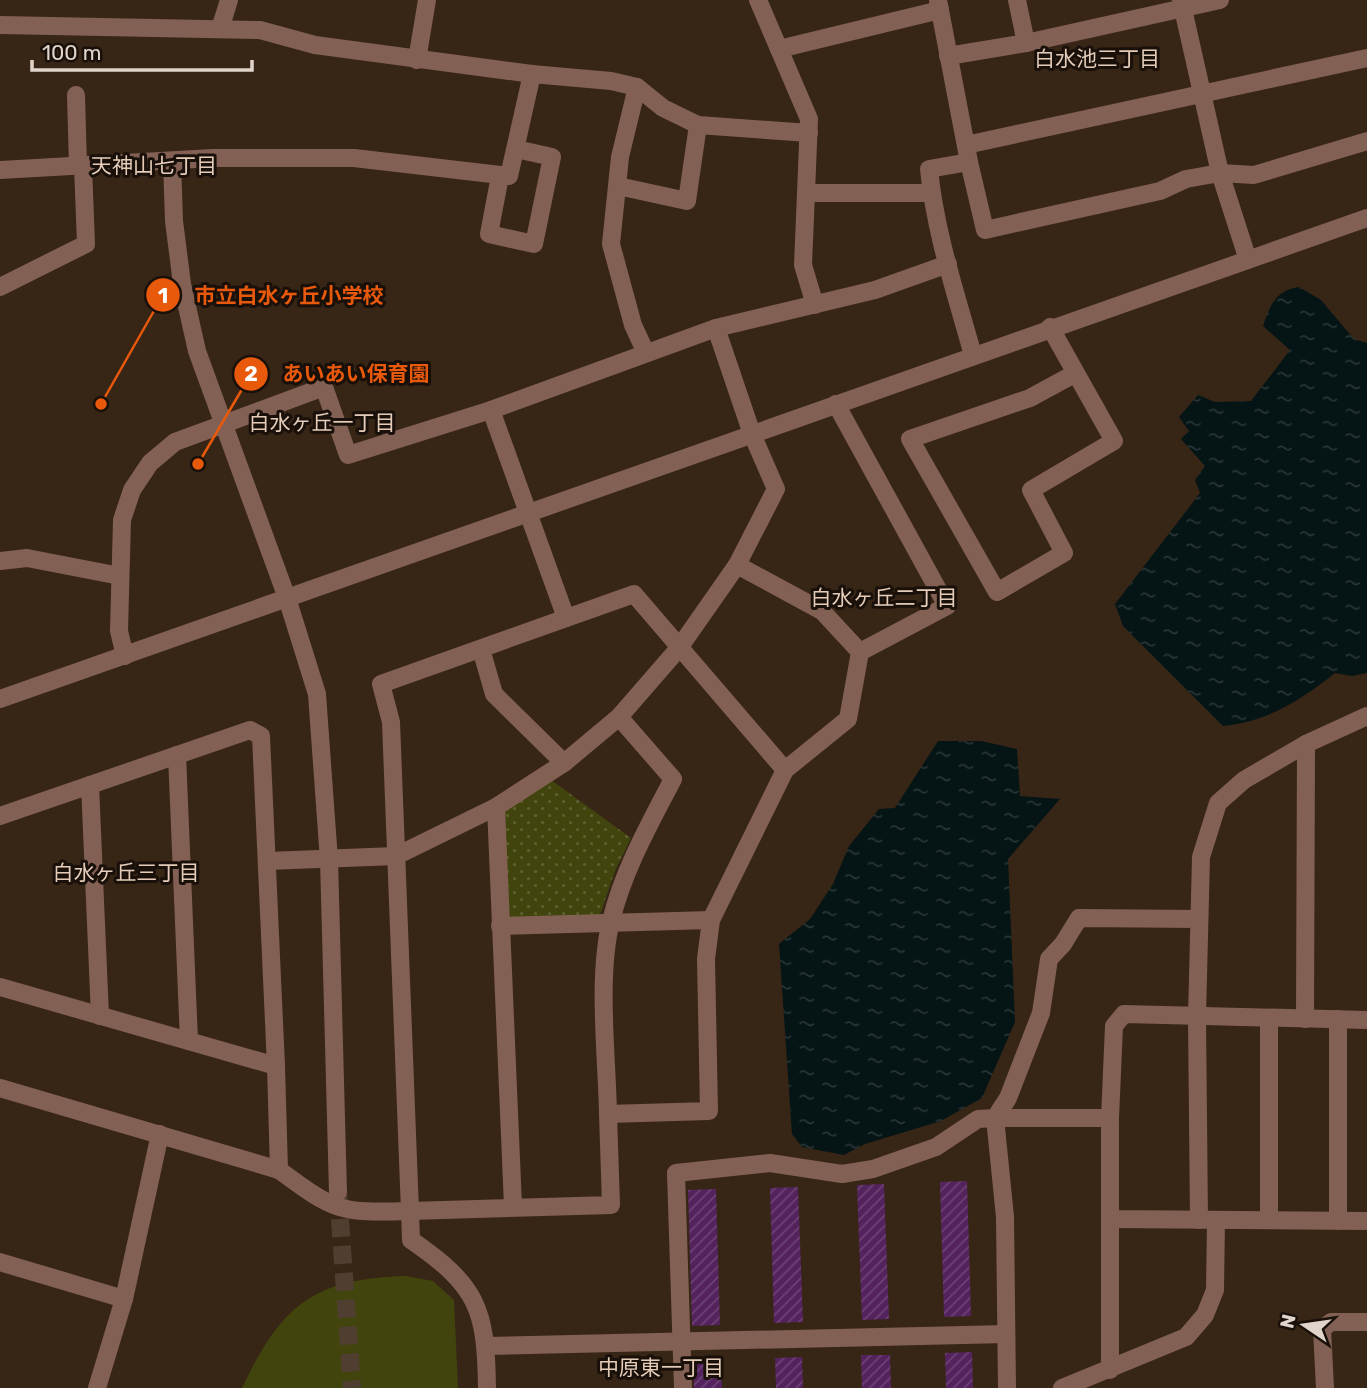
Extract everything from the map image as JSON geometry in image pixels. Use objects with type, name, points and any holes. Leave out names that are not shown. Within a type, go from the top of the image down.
[{"type":"street","points":[[220,29],[229,0]]},
{"type":"street","points":[[417,60],[427,0]]},
{"type":"street","points":[[758,0],[809,119],[803,265],[815,306]]},
{"type":"street","points":[[1017,0],[1026,43]]},
{"type":"street","points":[[948,56],[1026,43],[1182,4],[1220,0]]},
{"type":"street","points":[[1182,4],[1220,173],[1248,260]]},
{"type":"street","points":[[779,49],[939,5],[967,154],[985,230],[1160,191],[1186,178],[1220,173],[1254,175],[1367,141]]},
{"type":"street","points":[[0,25],[260,30],[315,45],[417,60],[611,81],[637,87],[663,108],[698,125],[809,133]]},
{"type":"street","points":[[973,355],[931,193],[929,169],[967,154],[1201,93],[1367,58]]},
{"type":"street","points":[[0,170],[213,158],[354,159],[509,176],[532,74]]},
{"type":"street","points":[[637,87],[620,157],[611,244],[634,325],[646,353]]},
{"type":"street","points":[[0,287],[86,244],[75,95]]},
{"type":"street","points":[[618,186],[687,201],[698,125]]},
{"type":"street","points":[[500,176],[489,234],[534,244],[552,157],[516,149]]},
{"type":"street","points":[[172,162],[174,221],[182,284],[197,351],[287,598],[317,694],[328,860],[338,1192]]},
{"type":"street","points":[[806,193],[931,193]]},
{"type":"street","points":[[0,699],[1050,327],[1367,218]]},
{"type":"street","points":[[125,656],[119,631],[122,520],[132,490],[144,472],[175,442],[324,387],[348,455],[491,410],[716,328],[875,290],[948,264]]},
{"type":"street","points":[[1050,327],[1076,373],[1114,441],[1031,490],[1064,553],[997,592],[910,439],[1030,398],[1076,373]]},
{"type":"street","points":[[267,862],[396,856],[496,807],[564,763],[619,717],[679,648],[737,565],[776,489],[752,434],[716,328]]},
{"type":"street","points":[[836,404],[947,606],[860,652]]},
{"type":"street","points":[[491,410],[566,618]]},
{"type":"street","points":[[0,561],[27,558],[120,576]]},
{"type":"street","points":[[737,565],[822,611],[860,652]]},
{"type":"street","points":[[486,1388],[486,1334],[471,1293],[446,1264],[411,1240],[391,722],[381,684],[634,594],[785,770]]},
{"type":"street","points":[[481,649],[494,694],[564,763]]},
{"type":"street","points":[[608,1114],[709,1111],[706,959],[712,920],[785,770],[848,719],[860,652]]},
{"type":"street","points":[[1062,1388],[1186,1337],[1205,1315],[1215,1290],[1208,1220],[1197,1017],[1201,857],[1218,803],[1244,780],[1306,744],[1367,716]]},
{"type":"street","points":[[0,1088],[279,1170],[327,1205],[353,1213],[611,1205],[605,963],[611,921],[638,846],[673,779],[619,717]]},
{"type":"street","points":[[0,816],[250,730],[261,736],[279,1170]]},
{"type":"street","points":[[1305,1019],[1306,744]]},
{"type":"street","points":[[177,755],[189,1041]]},
{"type":"street","points":[[90,785],[100,1016]]},
{"type":"street","points":[[496,807],[513,1206]]},
{"type":"street","points":[[1007,1388],[1005,1217],[995,1118],[1008,1098],[1041,1013],[1049,959],[1063,944],[1079,918],[1199,919]]},
{"type":"street","points":[[500,926],[712,920]]},
{"type":"street","points":[[0,987],[276,1066]]},
{"type":"street","points":[[1110,1370],[1110,1118],[1114,1026],[1124,1014],[1367,1020]]},
{"type":"street","points":[[1269,1018],[1269,1220]]},
{"type":"street","points":[[1338,1019],[1338,1221]]},
{"type":"street","points":[[683,1388],[676,1173],[770,1163],[842,1174],[873,1169],[936,1147],[978,1119],[1110,1118]]},
{"type":"street","points":[[97,1388],[124,1299],[160,1134]]},
{"type":"street","points":[[1110,1219],[1367,1221]]},
{"type":"street","points":[[0,1262],[124,1299]]},
{"type":"street","points":[[1325,1388],[1322,1329],[1331,1322],[1367,1322]]},
{"type":"street","points":[[486,1346],[1006,1334]]},
{"type":"green space","points":[[551,780],[631,838],[615,871],[600,915],[507,918],[504,810]]},
{"type":"green space","points":[[405,1276],[433,1281],[454,1300],[458,1388],[242,1388],[271,1336],[303,1302],[346,1283]]},
{"type":"water","points":[[1299,287],[1321,300],[1354,339],[1367,343],[1367,673],[1352,676],[1335,673],[1269,715],[1223,726],[1123,626],[1115,604],[1200,493],[1195,480],[1205,466],[1181,439],[1189,431],[1179,417],[1198,395],[1215,402],[1251,401],[1290,350],[1263,326],[1268,311],[1279,295]]},
{"type":"water","points":[[938,741],[981,741],[1017,749],[1020,796],[1060,799],[1008,859],[1015,1022],[982,1098],[941,1121],[865,1144],[844,1155],[802,1147],[792,1134],[779,944],[810,919],[833,884],[849,846],[879,809],[895,808]]},
{"type":"building","points":[[967,1181],[971,1316],[944,1317],[940,1182]]},
{"type":"building","points":[[884,1184],[889,1319],[862,1320],[857,1185]]},
{"type":"building","points":[[798,1187],[803,1322],[774,1323],[770,1188]]},
{"type":"building","points":[[716,1189],[720,1325],[692,1326],[688,1190]]},
{"type":"building","points":[[972,1352],[973,1388],[946,1388],[945,1353]]},
{"type":"building","points":[[861,1355],[890,1355],[891,1388],[862,1388]]},
{"type":"building","points":[[802,1357],[803,1388],[776,1388],[775,1358]]},
{"type":"building","points":[[721,1360],[722,1388],[694,1388],[693,1361]]},
{"type":"tunnel","points":[[338,1192],[352,1388]]},
{"type":"place","name":"市立白水ヶ丘小学校","points":[[101,404]]},
{"type":"place","name":"あいあい保育園","points":[[198,464]]},
{"type":"district","name":"白水池三丁目","points":[[1097,59]]},
{"type":"district","name":"天神山七丁目","points":[[154,166]]},
{"type":"district","name":"白水ヶ丘一丁目","points":[[322,423]]},
{"type":"district","name":"白水ヶ丘二丁目","points":[[884,598]]},
{"type":"district","name":"白水ヶ丘三丁目","points":[[126,873]]},
{"type":"district","name":"中原東一丁目","points":[[661,1368]]}]
